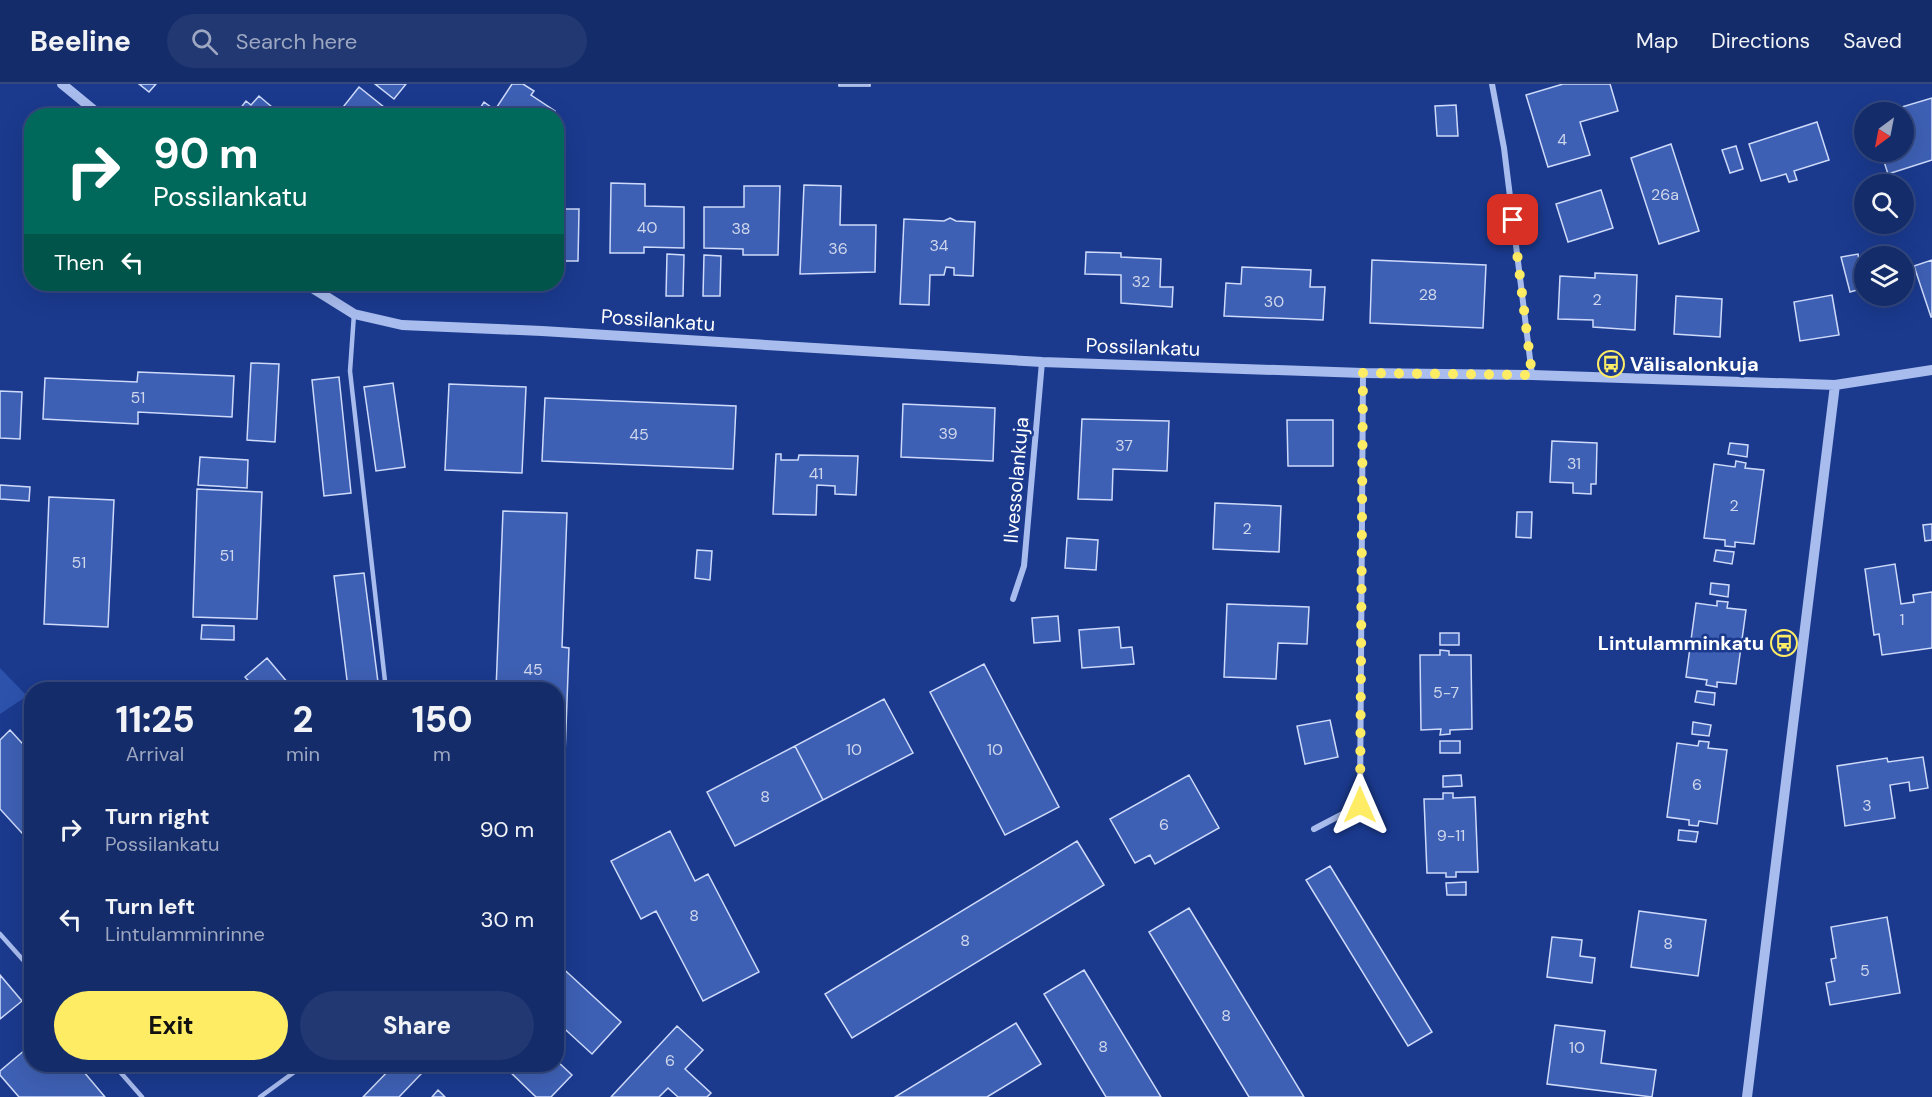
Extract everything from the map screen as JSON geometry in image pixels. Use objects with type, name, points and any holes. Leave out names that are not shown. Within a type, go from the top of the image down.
[{"type":"street","points":[[62,84],[91,108]]},
{"type":"street","points":[[1492,84],[1504,148],[1532,375]]},
{"type":"street","name":"Possilankatu","points":[[317,291],[354,314],[402,325],[542,331],[1042,362],[1835,385],[1932,370]]},
{"type":"street","name":"Ilvessolankuja","points":[[1013,599],[1024,566],[1042,362]]},
{"type":"street","points":[[1314,829],[1360,805],[1363,373]]},
{"type":"street","points":[[1748,1097],[1835,385]]},
{"type":"lane","points":[[354,314],[350,371],[385,682]]},
{"type":"lane","points":[[0,934],[24,961]]},
{"type":"lane","points":[[120,1072],[142,1097]]},
{"type":"lane","points":[[260,1097],[294,1072]]},
{"type":"shaded area","points":[[0,668],[24,693],[24,698],[0,714]]},
{"type":"building","points":[[139,84],[156,84],[149,92]]},
{"type":"building","points":[[375,84],[406,84],[394,99]]},
{"type":"building","points":[[512,84],[523,84],[534,91],[531,95],[550,108],[496,108]]},
{"type":"building","points":[[839,84],[870,84],[870,86],[839,86]]},
{"type":"building","points":[[1563,84],[1610,84],[1618,111],[1580,122],[1590,155],[1548,167],[1526,95]]},
{"type":"building","points":[[359,87],[385,108],[342,108]]},
{"type":"building","points":[[259,96],[273,108],[241,108],[246,101],[251,105]]},
{"type":"building","points":[[1932,98],[1932,160],[1888,174],[1884,162],[1914,162],[1914,103]]},
{"type":"building","points":[[484,102],[492,108],[480,108]]},
{"type":"building","points":[[1456,105],[1458,136],[1437,136],[1435,106]]},
{"type":"building","points":[[1817,122],[1829,160],[1794,171],[1797,180],[1789,182],[1786,174],[1761,181],[1749,144]]},
{"type":"building","points":[[1671,144],[1699,231],[1659,244],[1631,158]]},
{"type":"building","points":[[1736,146],[1743,169],[1730,173],[1722,150]]},
{"type":"building","points":[[611,183],[645,184],[645,206],[684,207],[684,248],[644,247],[644,253],[610,253]]},
{"type":"building","points":[[804,185],[841,186],[840,225],[876,225],[875,272],[800,274]]},
{"type":"building","points":[[744,186],[780,186],[778,255],[743,255],[743,249],[704,248],[704,207],[744,207]]},
{"type":"building","points":[[1601,190],[1613,228],[1568,242],[1556,204]]},
{"type":"building","points":[[564,209],[579,209],[578,261],[564,261]]},
{"type":"building","points":[[950,218],[956,221],[975,222],[973,276],[954,275],[954,268],[946,267],[944,275],[930,275],[929,305],[900,304],[904,219],[944,221]]},
{"type":"building","points":[[1086,252],[1121,253],[1121,257],[1161,259],[1160,287],[1173,287],[1172,307],[1121,303],[1121,275],[1085,274]]},
{"type":"building","points":[[667,254],[684,255],[683,296],[666,296]]},
{"type":"building","points":[[704,255],[721,256],[720,296],[703,296]]},
{"type":"building","points":[[1854,255],[1854,291],[1850,292],[1841,257]]},
{"type":"building","points":[[1372,260],[1486,265],[1483,328],[1370,323]]},
{"type":"building","points":[[1932,260],[1932,317],[1931,317],[1914,266]]},
{"type":"building","points":[[1242,267],[1311,270],[1310,287],[1325,287],[1323,320],[1224,316],[1226,283],[1241,284]]},
{"type":"building","points":[[1595,273],[1637,275],[1635,330],[1593,327],[1593,320],[1558,319],[1560,276],[1595,278]]},
{"type":"building","points":[[1832,295],[1839,335],[1800,341],[1794,302]]},
{"type":"building","points":[[1676,296],[1722,299],[1720,337],[1674,334]]},
{"type":"building","points":[[251,363],[279,364],[275,442],[247,440]]},
{"type":"building","points":[[138,372],[234,376],[232,417],[138,412],[138,424],[43,419],[45,378],[137,382]]},
{"type":"building","points":[[339,377],[351,493],[324,496],[312,380]]},
{"type":"building","points":[[393,383],[405,467],[376,471],[364,387]]},
{"type":"building","points":[[449,384],[526,387],[522,473],[445,470]]},
{"type":"building","points":[[0,391],[22,392],[20,439],[0,438]]},
{"type":"building","points":[[545,398],[736,406],[733,469],[542,461]]},
{"type":"building","points":[[903,404],[995,408],[993,461],[901,457]]},
{"type":"building","points":[[1082,419],[1169,421],[1167,471],[1113,469],[1112,500],[1078,499]]},
{"type":"building","points":[[1287,420],[1333,420],[1333,466],[1288,466]]},
{"type":"building","points":[[1552,441],[1597,443],[1596,484],[1591,484],[1591,494],[1573,493],[1573,483],[1550,482]]},
{"type":"building","points":[[1730,443],[1748,445],[1747,457],[1728,454]]},
{"type":"building","points":[[776,454],[781,454],[781,460],[798,460],[799,455],[858,456],[856,495],[835,494],[835,486],[817,485],[816,515],[773,514]]},
{"type":"building","points":[[200,457],[248,460],[247,488],[198,485]]},
{"type":"building","points":[[1736,461],[1746,463],[1745,468],[1764,470],[1754,544],[1735,542],[1735,547],[1725,546],[1725,540],[1704,538],[1714,464],[1735,467]]},
{"type":"building","points":[[0,485],[30,487],[29,501],[0,499]]},
{"type":"building","points":[[197,489],[262,492],[257,619],[193,617]]},
{"type":"building","points":[[49,497],[114,500],[108,627],[44,624]]},
{"type":"building","points":[[1215,503],[1281,506],[1279,552],[1213,549]]},
{"type":"building","points":[[503,511],[567,513],[562,647],[569,648],[564,781],[564,682],[496,682]]},
{"type":"building","points":[[1517,512],[1532,512],[1531,538],[1516,537]]},
{"type":"building","points":[[1932,524],[1932,540],[1925,541],[1923,525]]},
{"type":"building","points":[[1067,538],[1098,540],[1096,570],[1065,568]]},
{"type":"building","points":[[697,550],[712,551],[710,580],[695,578]]},
{"type":"building","points":[[1716,550],[1734,552],[1732,564],[1714,561]]},
{"type":"building","points":[[1895,564],[1901,604],[1914,602],[1913,595],[1932,592],[1932,648],[1882,655],[1879,634],[1874,635],[1865,569]]},
{"type":"building","points":[[364,573],[378,682],[347,682],[334,576]]},
{"type":"building","points":[[1711,583],[1729,585],[1728,597],[1710,594]]},
{"type":"building","points":[[1717,601],[1728,602],[1727,608],[1746,610],[1736,684],[1717,682],[1717,687],[1706,685],[1707,680],[1686,677],[1696,603],[1717,606]]},
{"type":"building","points":[[1227,604],[1309,607],[1307,644],[1278,643],[1276,679],[1224,677]]},
{"type":"building","points":[[1058,616],[1060,641],[1034,643],[1032,618]]},
{"type":"building","points":[[202,625],[234,626],[234,640],[201,639]]},
{"type":"building","points":[[1119,627],[1121,648],[1132,647],[1134,664],[1082,668],[1079,630]]},
{"type":"building","points":[[1440,633],[1459,633],[1459,645],[1440,645]]},
{"type":"building","points":[[1440,650],[1449,651],[1449,655],[1471,655],[1472,729],[1450,730],[1450,734],[1440,735],[1441,729],[1421,730],[1420,655],[1440,655]]},
{"type":"building","points":[[267,658],[287,682],[250,682],[245,677]]},
{"type":"building","points":[[984,664],[1059,807],[1005,835],[930,692]]},
{"type":"building","points":[[1697,691],[1715,693],[1714,705],[1695,702]]},
{"type":"building","points":[[884,699],[913,753],[823,800],[795,746]]},
{"type":"building","points":[[1330,720],[1338,757],[1305,764],[1297,726]]},
{"type":"building","points":[[1693,722],[1711,725],[1709,736],[1692,734]]},
{"type":"building","points":[[10,730],[24,745],[24,835],[0,809],[0,740]]},
{"type":"building","points":[[1440,741],[1460,741],[1460,753],[1440,753]]},
{"type":"building","points":[[1699,741],[1709,742],[1708,748],[1727,750],[1717,824],[1699,821],[1698,826],[1689,825],[1689,820],[1667,817],[1677,743],[1698,746]]},
{"type":"building","points":[[795,746],[823,800],[735,846],[707,792]]},
{"type":"building","points":[[1923,757],[1928,788],[1910,791],[1909,782],[1890,785],[1895,818],[1845,826],[1837,766],[1887,758],[1888,762]]},
{"type":"building","points":[[1189,775],[1219,828],[1155,864],[1150,855],[1135,863],[1110,819]]},
{"type":"building","points":[[1461,775],[1462,786],[1443,787],[1443,776]]},
{"type":"building","points":[[1443,793],[1453,793],[1453,798],[1475,797],[1478,872],[1456,872],[1456,877],[1446,877],[1446,873],[1427,873],[1424,799],[1443,799]]},
{"type":"building","points":[[1679,830],[1698,832],[1696,842],[1678,840]]},
{"type":"building","points":[[670,831],[695,881],[708,874],[759,972],[703,1001],[656,911],[641,919],[611,861]]},
{"type":"building","points":[[1077,841],[1104,885],[852,1038],[825,994]]},
{"type":"building","points":[[1330,866],[1432,1032],[1408,1046],[1306,880]]},
{"type":"building","points":[[1466,882],[1466,895],[1447,895],[1446,883]]},
{"type":"building","points":[[1189,908],[1304,1097],[1249,1097],[1149,932]]},
{"type":"building","points":[[1639,911],[1706,920],[1698,976],[1631,967]]},
{"type":"building","points":[[1887,917],[1900,993],[1830,1005],[1826,983],[1835,981],[1831,959],[1836,958],[1831,927]]},
{"type":"building","points":[[1552,937],[1582,940],[1580,956],[1595,958],[1592,983],[1547,977]]},
{"type":"building","points":[[564,969],[621,1022],[592,1054],[564,1028]]},
{"type":"building","points":[[1084,970],[1161,1097],[1106,1097],[1044,994]]},
{"type":"building","points":[[0,975],[22,1001],[0,1019]]},
{"type":"building","points":[[1016,1023],[1041,1064],[987,1097],[895,1097]]},
{"type":"building","points":[[1555,1025],[1605,1031],[1601,1063],[1656,1070],[1652,1097],[1547,1084]]},
{"type":"building","points":[[677,1026],[703,1050],[685,1069],[711,1093],[707,1097],[678,1097],[668,1088],[659,1097],[611,1097]]},
{"type":"building","points":[[24,1051],[24,1072],[84,1072],[105,1097],[19,1097],[0,1075],[0,1071]]},
{"type":"building","points":[[564,1068],[572,1075],[551,1097],[536,1097],[510,1072],[564,1072]]},
{"type":"building","points":[[387,1072],[419,1072],[421,1074],[399,1097],[363,1097]]},
{"type":"building","points":[[438,1090],[445,1097],[432,1097]]},
{"type":"place","name":"Välisalonkuja","points":[[1611,364]]},
{"type":"place","name":"Lintulamminkatu","points":[[1784,643]]},
{"type":"route","points":[[1360,805],[1363,373],[1532,375],[1513,220]]}]
